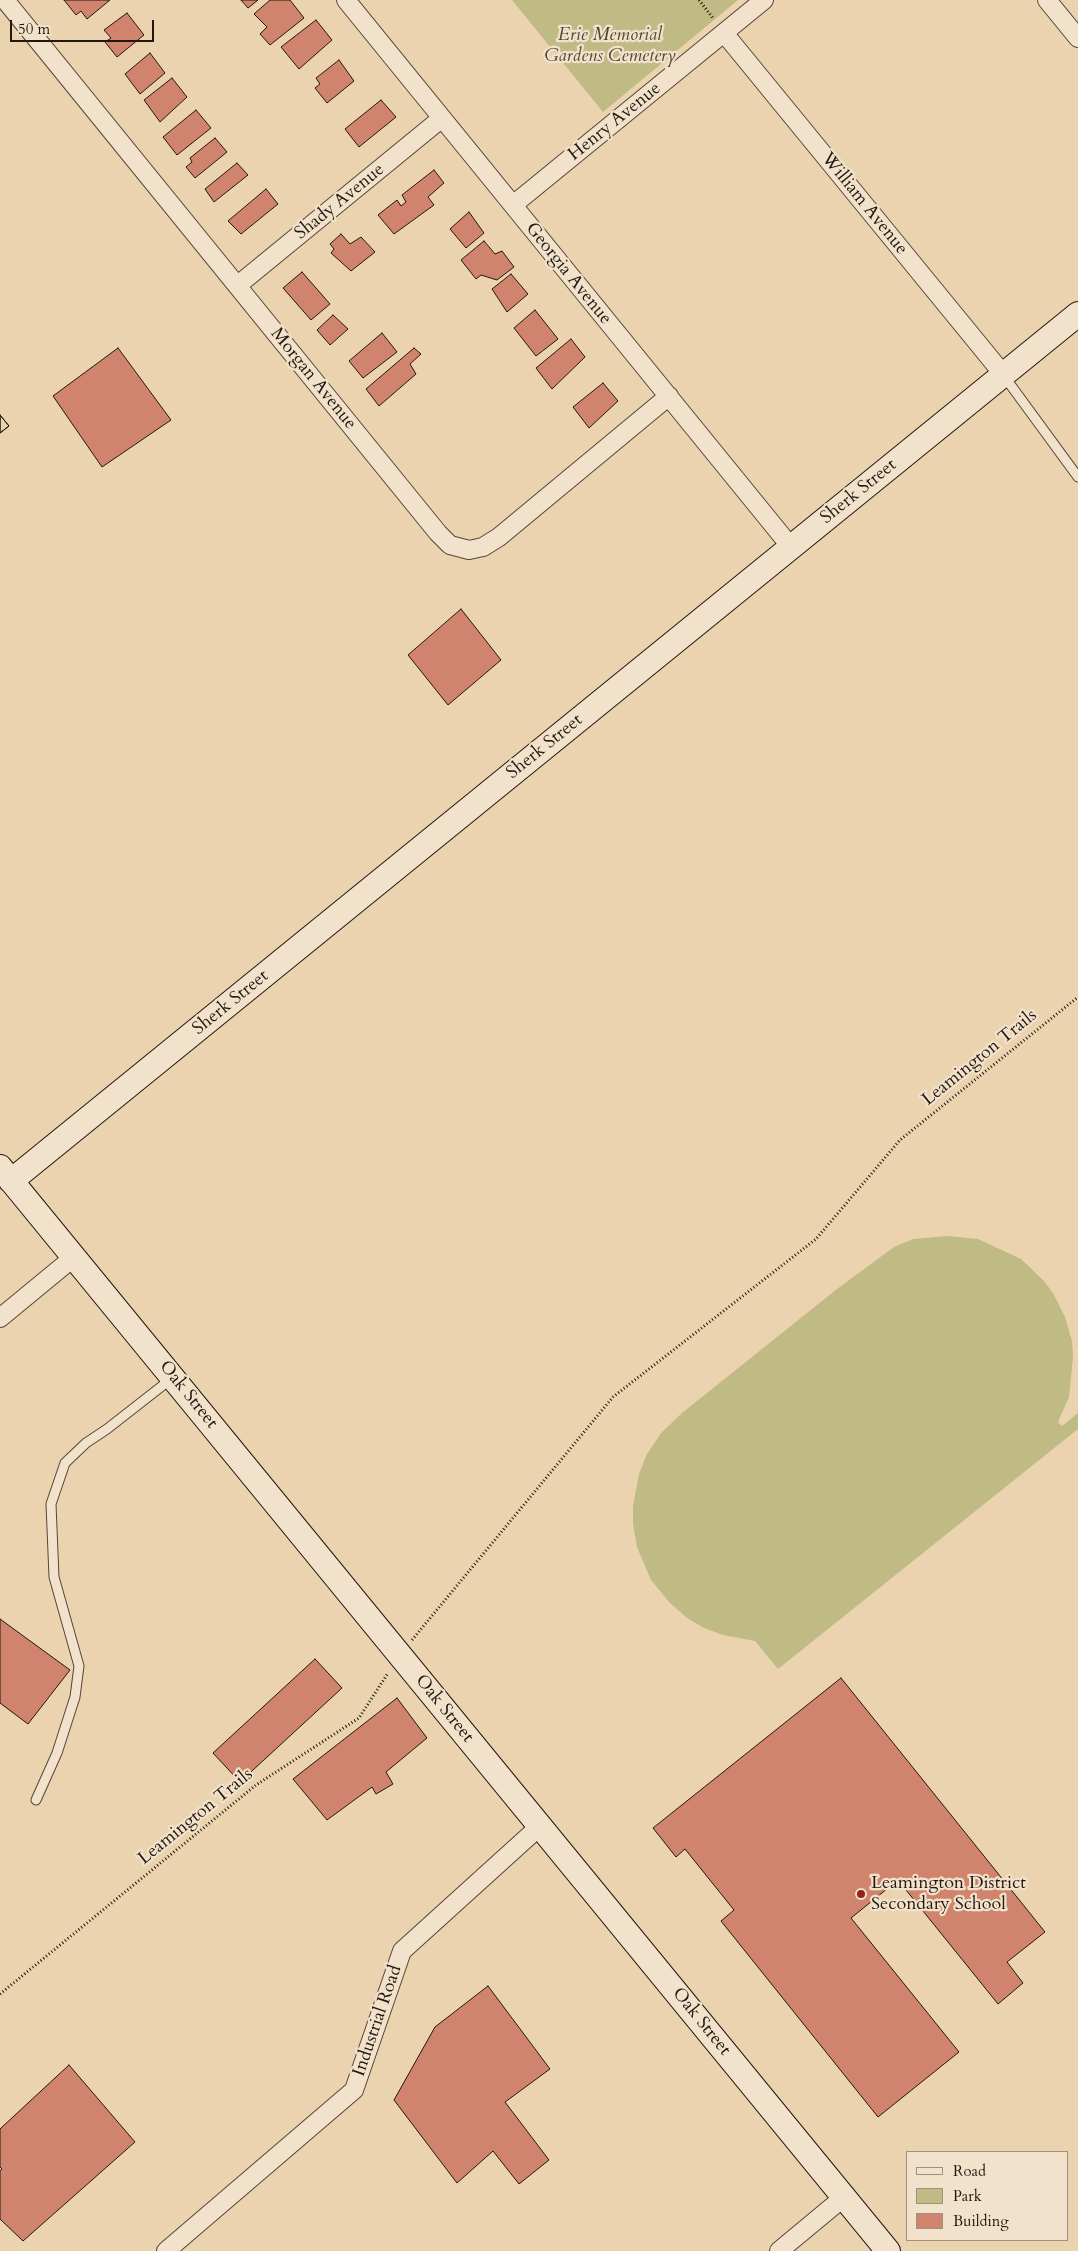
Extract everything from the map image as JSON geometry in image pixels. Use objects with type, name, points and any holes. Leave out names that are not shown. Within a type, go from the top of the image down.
[{"type":"main road","name":"Sherk Street","points":[[6,1174],[791,547],[1078,314]]},
{"type":"main road","name":"Oak Street","points":[[6,1174],[888,2251]]},
{"type":"street","name":"Morgan Avenue","points":[[5,0],[438,533],[450,545],[469,550],[483,547],[499,537],[669,396]]},
{"type":"street","name":"Georgia Avenue","points":[[346,0],[791,547]]},
{"type":"street","name":"Henry Avenue","points":[[513,205],[764,0]]},
{"type":"street","points":[[1047,0],[1078,38]]},
{"type":"street","name":"William Avenue","points":[[724,33],[1003,374]]},
{"type":"street","name":"Shady Avenue","points":[[238,285],[442,118]]},
{"type":"street","points":[[0,1318],[74,1257]]},
{"type":"street","name":"Industrial Road","points":[[166,2251],[354,2090],[402,1951],[540,1826]]},
{"type":"street","points":[[779,2251],[844,2197]]},
{"type":"lane","points":[[1003,374],[1078,477]]},
{"type":"lane","points":[[36,1800],[57,1754],[75,1698],[79,1666],[54,1577],[51,1504],[65,1463],[86,1443],[107,1429],[173,1377]]},
{"type":"path","points":[[699,0],[724,33]]},
{"type":"path","name":"Leamington Trails","points":[[0,1994],[256,1785],[359,1718],[400,1655],[613,1397],[816,1239],[900,1140],[1078,997]]},
{"type":"green space","name":"Erie Memorial Gardens Cemetery","points":[[512,0],[738,0],[603,112]]},
{"type":"green space","points":[[948,1236],[978,1239],[1021,1259],[1044,1281],[1053,1293],[1065,1317],[1072,1341],[1073,1357],[1069,1397],[1058,1422],[1062,1426],[1078,1413],[1078,1429],[778,1669],[755,1641],[723,1635],[704,1628],[687,1618],[669,1602],[651,1580],[637,1547],[633,1524],[633,1506],[639,1474],[647,1454],[661,1433],[682,1413],[837,1289],[894,1247],[913,1239]]},
{"type":"building","points":[[64,0],[110,0],[87,19],[81,11],[76,15]]},
{"type":"building","points":[[241,0],[258,0],[248,8]]},
{"type":"building","points":[[270,0],[290,0],[304,18],[270,45],[260,34],[267,27],[254,14]]},
{"type":"building","points":[[127,13],[144,35],[117,57],[105,42],[111,38],[104,30]]},
{"type":"building","points":[[316,20],[332,40],[299,69],[281,47]]},
{"type":"building","points":[[150,53],[165,73],[140,94],[125,74]]},
{"type":"building","points":[[339,60],[354,81],[327,103],[315,88],[320,84],[316,78]]},
{"type":"building","points":[[172,78],[187,97],[160,122],[144,100]]},
{"type":"building","points":[[381,100],[396,117],[359,147],[345,129]]},
{"type":"building","points":[[196,110],[211,128],[177,155],[163,137]]},
{"type":"building","points":[[215,138],[227,152],[195,178],[186,167],[192,162],[190,158]]},
{"type":"building","points":[[237,163],[248,175],[214,202],[205,189]]},
{"type":"building","points":[[434,170],[444,183],[428,197],[434,205],[394,234],[378,215],[397,200],[401,206],[406,202],[402,195]]},
{"type":"building","points":[[266,189],[278,204],[241,234],[228,221]]},
{"type":"building","points":[[469,212],[484,233],[466,248],[450,229]]},
{"type":"building","points":[[341,234],[350,244],[361,237],[375,252],[351,271],[331,253],[334,249],[330,244]]},
{"type":"building","points":[[484,241],[495,254],[502,251],[514,267],[497,280],[481,275],[476,279],[461,260]]},
{"type":"building","points":[[302,272],[330,304],[311,320],[283,288]]},
{"type":"building","points":[[511,274],[528,294],[507,312],[492,289]]},
{"type":"building","points":[[535,310],[558,339],[536,356],[514,328]]},
{"type":"building","points":[[333,315],[348,329],[330,345],[317,330]]},
{"type":"building","points":[[382,333],[397,352],[363,378],[349,361]]},
{"type":"building","points":[[571,339],[585,357],[552,389],[536,368]]},
{"type":"building","points":[[118,348],[171,420],[102,467],[53,396]]},
{"type":"building","points":[[414,348],[421,354],[410,364],[416,374],[379,406],[366,389]]},
{"type":"building","points":[[603,383],[618,401],[589,428],[573,407]]},
{"type":"building","points":[[0,415],[9,426],[0,433]]},
{"type":"building","points":[[0,415],[9,426],[0,433]]},
{"type":"building","points":[[461,609],[501,660],[448,705],[408,655]]},
{"type":"building","points":[[0,1619],[70,1670],[28,1724],[0,1703]]},
{"type":"building","points":[[315,1659],[342,1688],[240,1782],[213,1753]]},
{"type":"building","points":[[841,1678],[1045,1932],[1007,1962],[1023,1983],[998,2004],[898,1880],[851,1918],[959,2052],[878,2117],[721,1921],[734,1910],[685,1849],[676,1857],[653,1828]]},
{"type":"building","points":[[397,1698],[427,1738],[386,1772],[393,1784],[376,1794],[372,1787],[327,1820],[293,1779]]},
{"type":"building","points":[[488,1986],[550,2069],[505,2102],[549,2160],[519,2184],[493,2151],[457,2183],[394,2100],[435,2027]]},
{"type":"building","points":[[69,2065],[135,2142],[23,2241],[0,2219],[0,2171],[2,2169],[0,2167],[0,2129]]},
{"type":"place","name":"Leamington District Secondary School","points":[[861,1894]]}]
